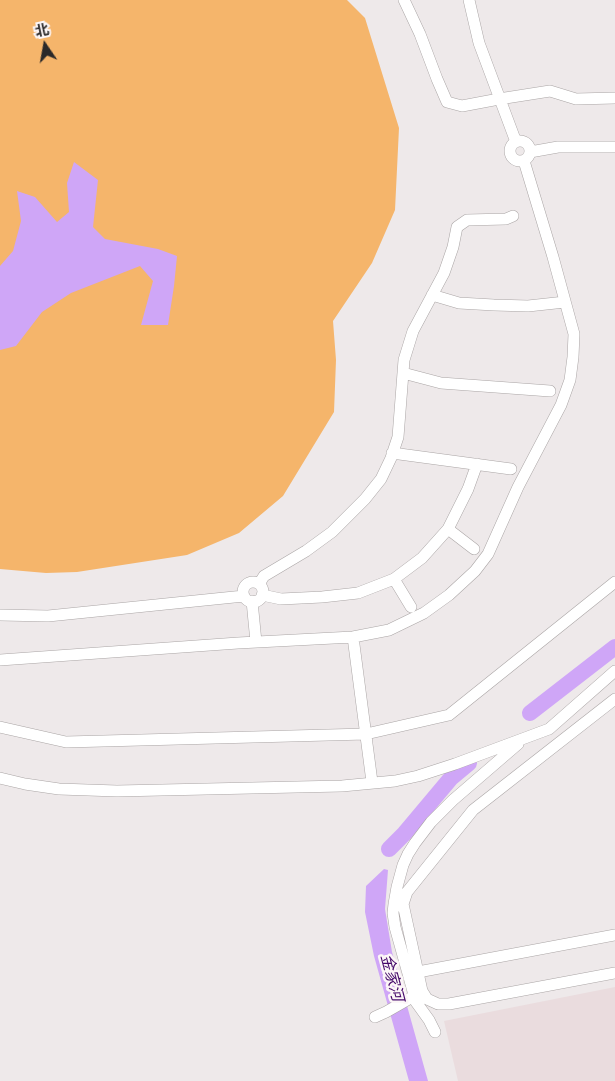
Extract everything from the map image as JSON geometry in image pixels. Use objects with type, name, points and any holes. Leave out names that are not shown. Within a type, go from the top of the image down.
[{"type":"street","points":[[404,0],[420,34],[447,102],[462,106],[550,91],[576,99],[615,98]]},
{"type":"street","points":[[469,0],[479,43],[516,142]]},
{"type":"street","points":[[0,660],[353,637],[389,630],[424,613],[449,595],[475,571],[488,554],[518,487],[561,405],[570,380],[574,334],[527,156],[530,147],[524,142],[516,142],[510,147],[510,155],[516,161],[527,156],[558,147],[615,146]]},
{"type":"street","points":[[256,642],[254,594],[264,576],[306,551],[332,532],[365,499],[381,479],[398,437],[404,360],[413,331],[444,273],[453,247],[457,227],[467,220],[506,219],[513,216]]},
{"type":"street","points":[[432,295],[459,303],[494,306],[528,306],[565,302]]},
{"type":"street","points":[[403,373],[441,383],[550,391]]},
{"type":"street","points":[[392,453],[511,469]]},
{"type":"street","points":[[0,615],[48,616],[254,594],[281,599],[322,597],[358,592],[394,579],[422,558],[448,529],[468,489],[476,464]]},
{"type":"street","points":[[448,529],[474,549]]},
{"type":"street","points":[[394,579],[411,607]]},
{"type":"street","points":[[0,727],[66,742],[366,734],[449,716],[615,582]]},
{"type":"street","points":[[353,637],[372,782]]},
{"type":"street","points":[[0,778],[59,789],[118,790],[342,786],[395,781],[455,764],[549,729],[615,671]]},
{"type":"street","points":[[615,699],[473,810],[407,892],[403,904],[422,991],[427,999],[438,1004],[449,1004],[615,973]]},
{"type":"street","points":[[549,729],[560,742]]},
{"type":"street","points":[[434,1032],[429,1020],[416,1002],[410,998],[393,913],[396,887],[403,864],[415,843],[431,822],[453,800],[523,739]]},
{"type":"street","points":[[418,972],[615,935]]},
{"type":"street","points":[[375,1017],[410,998]]},
{"type":"shaded area","points":[[0,0],[347,0],[365,18],[399,128],[395,210],[372,263],[333,321],[336,360],[334,412],[283,496],[239,533],[187,555],[77,572],[46,573],[0,569]]},
{"type":"shaded area","points":[[615,987],[615,1081],[458,1081],[444,1021]]},
{"type":"water","points":[[74,162],[98,180],[93,227],[105,239],[158,249],[177,256],[168,325],[141,325],[153,281],[140,266],[71,293],[42,312],[16,346],[0,350],[0,266],[13,251],[21,221],[17,191],[35,197],[57,222],[69,212],[67,183]]},
{"type":"water","points":[[384,869],[388,870],[385,909],[392,952],[428,1081],[409,1081],[374,956],[365,912],[366,886]]},
{"type":"waterway","name":"金家河","points":[[530,713],[615,647]]},
{"type":"waterway","name":"金家河","points":[[389,849],[451,778],[469,763]]}]
